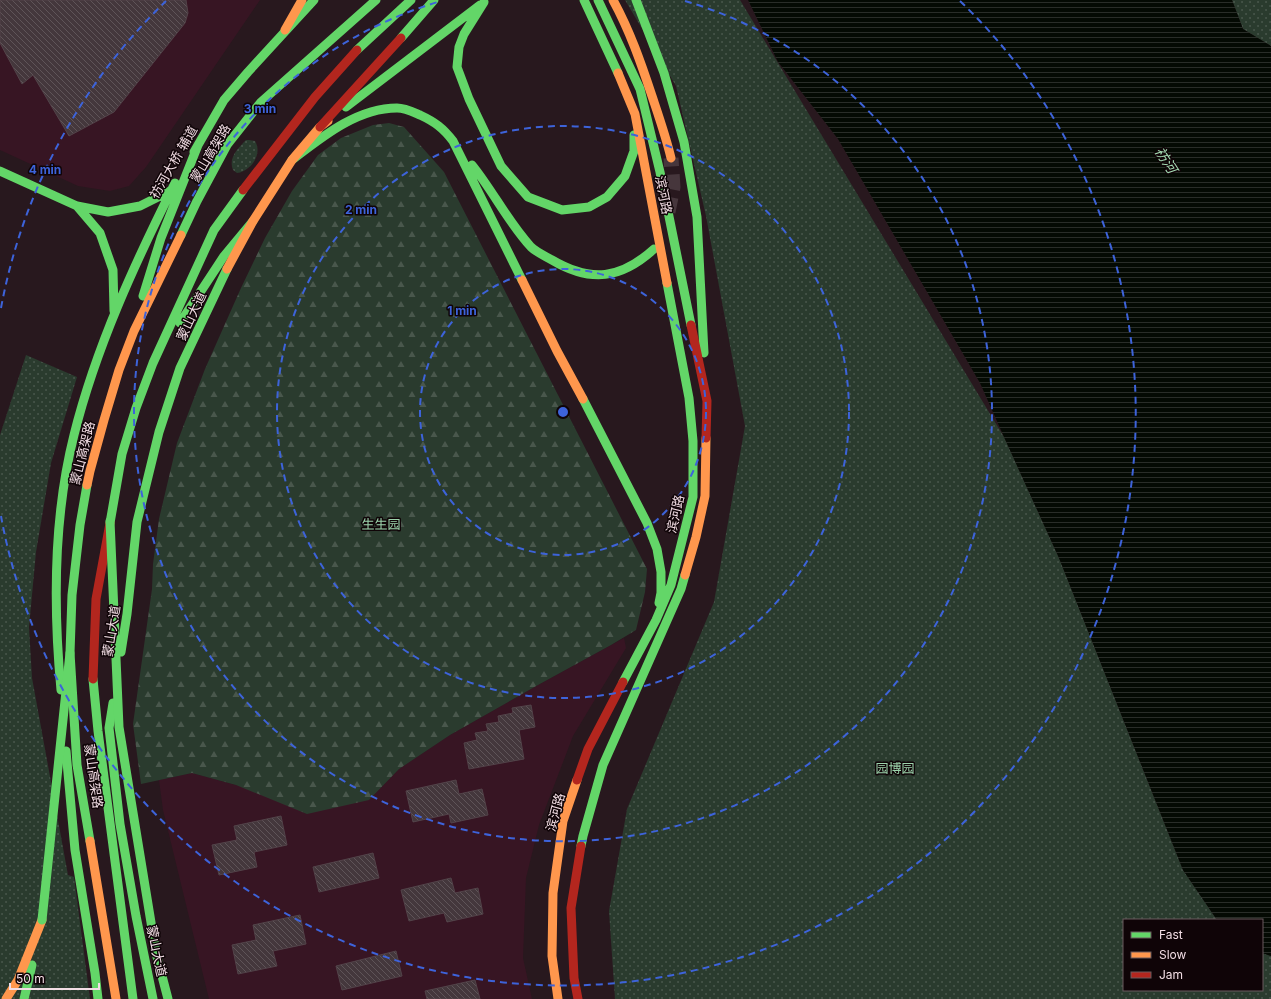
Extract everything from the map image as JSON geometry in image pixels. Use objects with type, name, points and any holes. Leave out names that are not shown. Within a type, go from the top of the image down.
[{"type":"main road","points":[[285,30],[302,0]]},
{"type":"main road","name":"祊河大桥 辅道","points":[[98,999],[75,850],[57,648],[56,559],[63,492],[74,435],[96,362],[147,239],[170,191],[224,100],[285,30],[314,0]]},
{"type":"main road","name":"蒙山高架路","points":[[116,999],[77,765],[70,653],[72,594],[80,525],[90,471],[119,370],[134,331],[194,207],[227,145],[261,102],[376,0]]},
{"type":"main road","name":"蒙山高架路","points":[[134,999],[98,731],[93,675],[96,599],[122,454],[136,408],[153,363],[214,230],[254,175],[315,97],[357,50],[411,0]]},
{"type":"main road","points":[[159,352],[188,313],[224,256],[253,221],[292,160],[320,126],[385,57],[434,0]]},
{"type":"main road","name":"滨河路","points":[[558,999],[552,956],[553,893],[563,821],[588,749],[656,620],[671,585],[694,497],[693,441],[689,398],[635,114],[620,77],[584,0]]},
{"type":"main road","name":"滨河路","points":[[578,999],[574,978],[571,908],[583,836],[603,765],[681,589],[696,537],[705,496],[707,402],[660,172],[640,89],[598,0]]},
{"type":"main road","points":[[613,0],[620,11],[637,50],[671,158]]},
{"type":"main road","points":[[636,0],[664,73],[684,142],[697,217],[707,402]]},
{"type":"main road","points":[[320,126],[485,1]]},
{"type":"main road","points":[[485,1],[464,34],[459,47],[458,67],[469,99],[501,166],[528,197],[562,210],[589,207],[606,197],[625,176],[634,151],[635,114]]},
{"type":"main road","points":[[292,160],[334,129],[377,110],[398,108],[417,114],[440,125],[484,180],[508,217],[532,248],[564,267],[594,275],[612,274],[632,266],[644,258],[654,248]]},
{"type":"main road","points":[[453,141],[557,351],[603,436],[647,523],[657,549],[661,572],[661,593],[656,620]]},
{"type":"main road","points":[[134,331],[151,265],[166,222],[198,145]]},
{"type":"main road","points":[[0,171],[77,206],[108,212],[140,206],[170,191]]},
{"type":"main road","points":[[77,206],[100,233],[113,270],[114,317]]},
{"type":"main road","name":"蒙山大道","points":[[153,999],[136,916],[120,824],[109,728],[127,614],[137,522],[159,432],[180,368],[222,279],[253,221]]},
{"type":"main road","points":[[110,521],[119,727],[156,953],[168,999]]},
{"type":"main road","points":[[24,999],[42,920],[50,859],[70,653]]},
{"type":"main road","points":[[6,999],[18,980],[42,920]]},
{"type":"shaded area","points":[[0,0],[260,0],[146,167],[129,186],[110,191],[78,186],[0,150]]},
{"type":"shaded area","points":[[624,638],[626,648],[573,736],[539,825],[526,878],[523,958],[532,999],[209,999],[163,810],[159,780],[192,773],[236,785],[369,800],[399,769],[450,735]]},
{"type":"green space","name":"园博园","points":[[625,0],[740,0],[1004,437],[1059,558],[1183,870],[1216,919],[1123,919],[1123,991],[1263,991],[1263,953],[1271,956],[1271,999],[615,999],[609,911],[627,809],[714,602],[745,426],[706,216],[676,86]]},
{"type":"green space","points":[[1232,0],[1271,0],[1271,46],[1243,29]]},
{"type":"green space","name":"生生园","points":[[389,123],[404,127],[444,172],[647,569],[645,592],[636,630],[450,735],[399,769],[369,800],[307,814],[236,785],[192,773],[141,784],[133,724],[152,589],[153,564],[159,519],[177,443],[205,369],[241,288],[265,238],[292,191],[318,155],[341,138],[373,125]]},
{"type":"green space","points":[[246,140],[255,141],[258,151],[257,156],[247,169],[237,173],[233,170],[232,166],[233,157]]},
{"type":"green space","points":[[26,355],[77,377],[51,463],[36,552],[29,627],[32,678],[68,875],[74,877],[90,999],[0,999],[0,435]]},
{"type":"water","name":"祊河","points":[[748,0],[1232,0],[1243,29],[1271,46],[1271,956],[1263,953],[1263,919],[1216,919],[1183,870],[1059,558],[980,383],[838,139],[778,62]]},
{"type":"building","points":[[0,0],[186,0],[188,13],[185,23],[114,112],[69,136],[33,75],[22,84],[0,43]]},
{"type":"building","points":[[531,705],[535,727],[519,730],[524,759],[469,769],[464,743],[477,740],[475,733],[488,731],[486,724],[499,722],[498,716],[513,713],[512,708]]},
{"type":"building","points":[[456,780],[459,794],[482,789],[488,815],[451,823],[449,814],[413,822],[406,791]]},
{"type":"building","points":[[281,816],[287,845],[254,852],[257,867],[219,875],[212,845],[237,840],[234,826]]},
{"type":"building","points":[[373,853],[379,878],[319,892],[313,867]]},
{"type":"building","points":[[451,878],[455,893],[478,888],[483,914],[447,922],[444,913],[409,921],[401,890]]},
{"type":"building","points":[[300,915],[306,944],[273,951],[277,966],[238,974],[232,945],[256,940],[253,925]]},
{"type":"building","points":[[396,951],[402,976],[342,990],[336,966]]},
{"type":"building","points":[[475,980],[480,999],[427,999],[425,991]]},
{"type":"tunnel","points":[[668,212],[673,187],[671,158]]},
{"type":"traffic: fast","points":[[194,152],[224,100],[314,0]]},
{"type":"traffic: fast","points":[[181,235],[197,201],[227,145],[261,102],[376,0]]},
{"type":"traffic: fast","points":[[357,50],[411,0]]},
{"type":"traffic: fast","points":[[401,38],[434,0]]},
{"type":"traffic: fast","points":[[584,0],[618,73]]},
{"type":"traffic: fast","points":[[598,0],[640,89],[660,172],[691,325]]},
{"type":"traffic: fast","points":[[636,0],[664,73],[684,142],[697,217],[704,353]]},
{"type":"traffic: fast","points":[[484,2],[464,34],[459,47],[457,67],[469,99],[501,166],[528,197],[562,210],[589,207],[607,197],[625,176],[634,151],[634,135]]},
{"type":"traffic: fast","points":[[346,107],[480,5]]},
{"type":"traffic: fast","points":[[292,160],[328,133],[354,118],[368,113],[382,109],[400,108],[409,110],[425,118],[446,132],[453,141],[522,280]]},
{"type":"traffic: fast","points":[[143,296],[161,238],[198,145]]},
{"type":"traffic: fast","points":[[472,165],[515,227],[531,247],[535,251],[566,267],[593,275],[618,272],[630,267],[654,249]]},
{"type":"traffic: fast","points":[[0,171],[77,206],[108,212],[140,206],[170,191]]},
{"type":"traffic: fast","points":[[61,690],[58,658],[56,594],[59,530],[67,466],[83,402],[105,338],[131,275],[175,183]]},
{"type":"traffic: fast","points":[[110,523],[122,454],[136,408],[153,363],[214,230],[243,190]]},
{"type":"traffic: fast","points":[[77,206],[100,233],[113,270],[114,311]]},
{"type":"traffic: fast","points":[[180,323],[224,256],[253,221]]},
{"type":"traffic: fast","points":[[121,652],[127,614],[137,522],[159,432],[180,368],[227,269]]},
{"type":"traffic: fast","points":[[623,682],[656,620],[671,585],[693,497],[693,441],[689,398],[667,283]]},
{"type":"traffic: fast","points":[[583,399],[647,523],[657,549],[661,572],[661,593],[659,603]]},
{"type":"traffic: fast","points":[[87,485],[80,525],[72,595],[70,653],[77,765],[90,841]]},
{"type":"traffic: fast","points":[[110,521],[119,727],[156,953],[168,999]]},
{"type":"traffic: fast","points":[[581,846],[603,765],[681,589],[685,575]]},
{"type":"traffic: fast","points":[[42,920],[70,653]]},
{"type":"traffic: fast","points":[[93,679],[98,731],[133,999]]},
{"type":"traffic: fast","points":[[113,703],[109,728],[120,824],[136,916],[153,999]]},
{"type":"traffic: fast","points":[[66,751],[75,850],[98,999]]},
{"type":"traffic: fast","points":[[24,999],[32,965]]},
{"type":"traffic: slow","points":[[285,30],[302,0]]},
{"type":"traffic: slow","points":[[613,0],[625,23],[639,59],[671,158]]},
{"type":"traffic: slow","points":[[618,73],[635,114],[667,283]]},
{"type":"traffic: slow","points":[[227,269],[253,221],[292,160],[320,127],[328,121]]},
{"type":"traffic: slow","points":[[87,485],[119,370],[134,331],[181,235]]},
{"type":"traffic: slow","points":[[522,280],[557,351],[583,399]]},
{"type":"traffic: slow","points":[[685,575],[696,537],[705,496],[706,438]]},
{"type":"traffic: slow","points":[[558,999],[552,956],[553,893],[563,821],[577,780]]},
{"type":"traffic: slow","points":[[90,841],[116,999]]},
{"type":"traffic: slow","points":[[6,999],[18,980],[42,920]]},
{"type":"traffic: jam","points":[[320,127],[401,38]]},
{"type":"traffic: jam","points":[[243,190],[315,97],[357,50]]},
{"type":"traffic: jam","points":[[691,325],[707,401],[706,438]]},
{"type":"traffic: jam","points":[[93,679],[96,599],[110,523]]},
{"type":"traffic: jam","points":[[577,780],[588,749],[623,682]]},
{"type":"traffic: jam","points":[[578,999],[574,978],[571,908],[581,846]]}]
